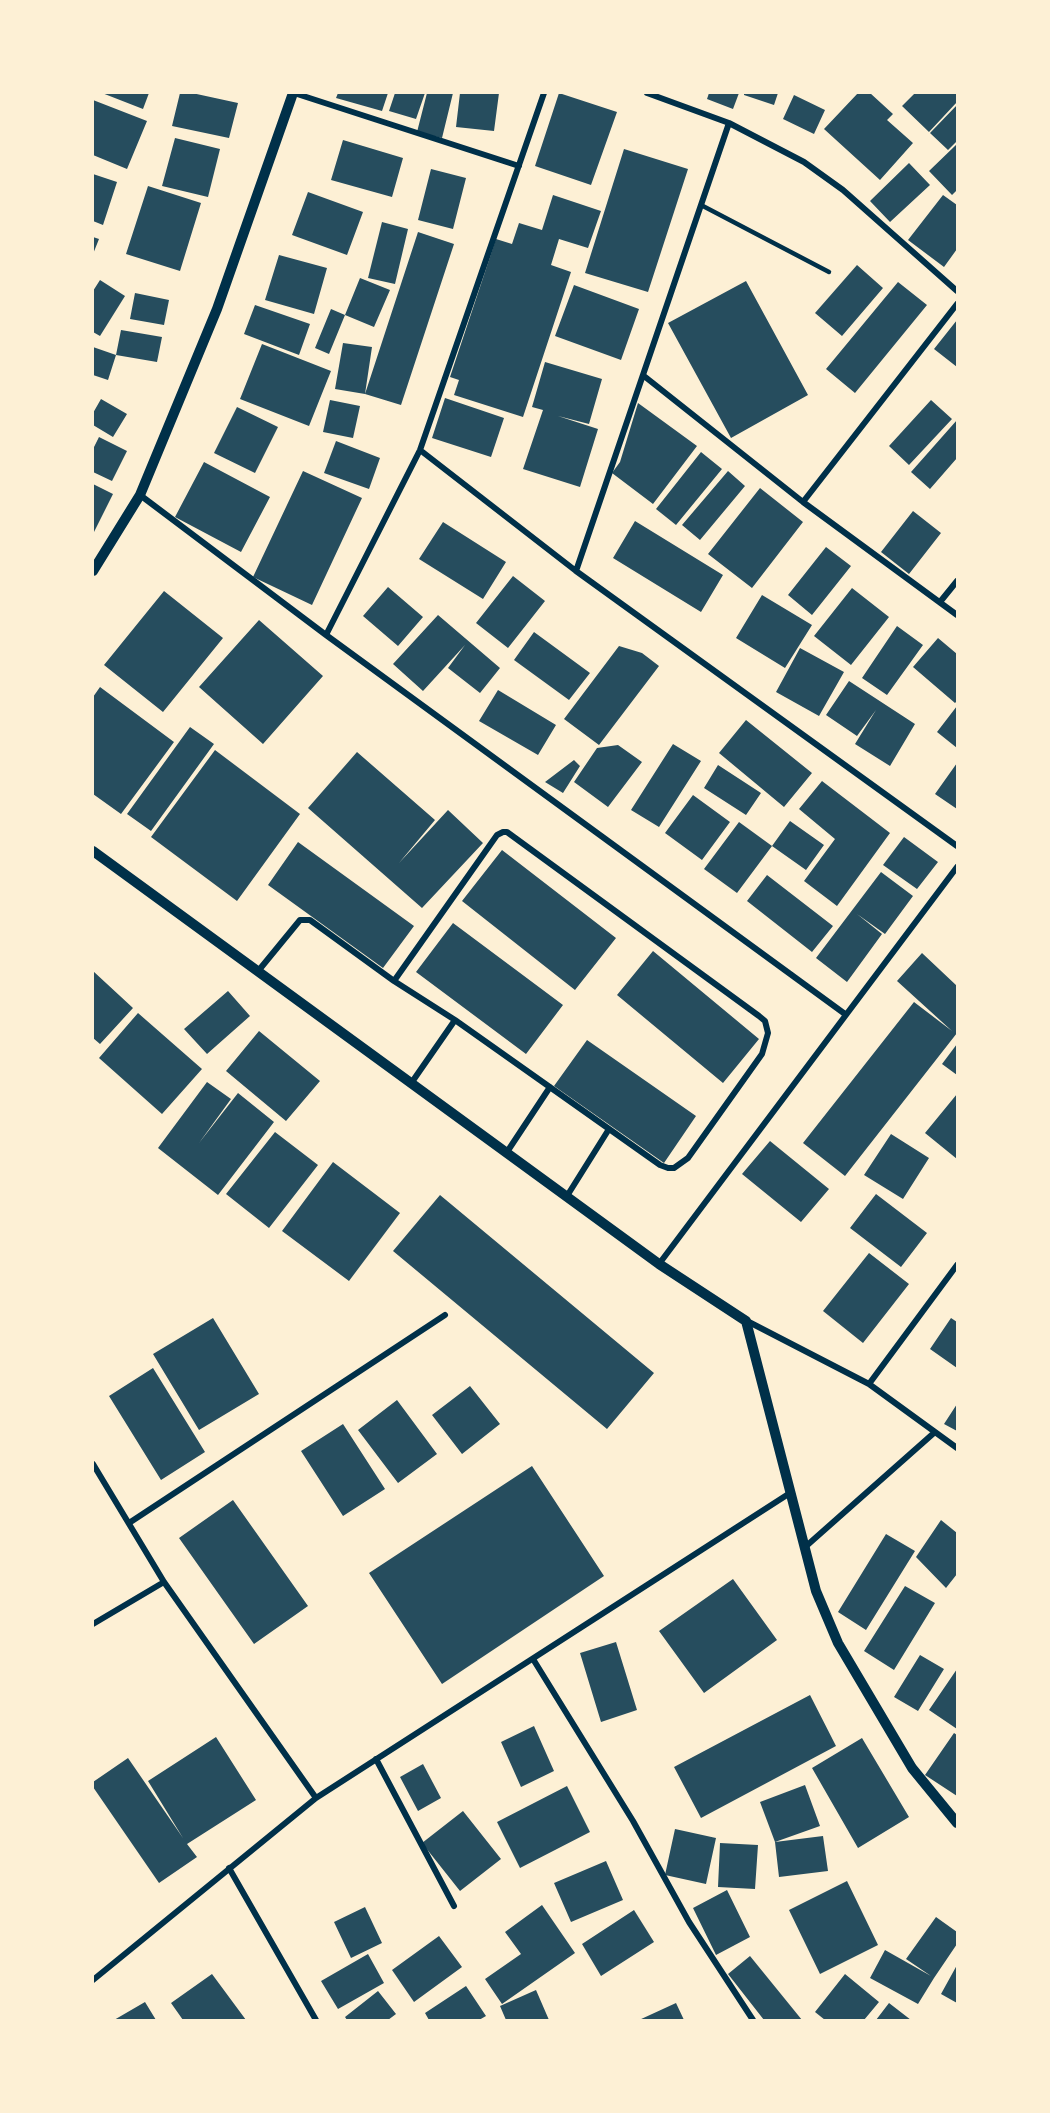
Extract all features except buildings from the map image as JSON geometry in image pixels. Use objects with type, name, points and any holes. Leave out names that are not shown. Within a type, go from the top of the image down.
[{"type":"street","points":[[93,571],[140,495],[217,309],[293,93],[519,166]]},
{"type":"street","points":[[326,635],[420,450],[544,93]]},
{"type":"street","points":[[647,93],[729,123],[824,175],[957,291]]},
{"type":"street","points":[[576,571],[729,123]]},
{"type":"street","points":[[803,502],[957,304]]},
{"type":"street","points":[[644,376],[803,502],[957,615]]},
{"type":"street","points":[[420,450],[576,571],[957,846]]},
{"type":"street","points":[[140,495],[326,635],[845,1014]]},
{"type":"street","points":[[940,602],[957,581]]},
{"type":"street","points":[[259,970],[300,920],[312,921],[394,981],[455,1020],[660,1166],[674,1168],[688,1158],[762,1054],[768,1033],[765,1021],[507,832],[497,835],[394,981]]},
{"type":"street","points":[[93,851],[659,1264],[746,1321],[869,1384],[957,1448]]},
{"type":"street","points":[[659,1264],[957,867]]},
{"type":"street","points":[[412,1082],[455,1020]]},
{"type":"street","points":[[507,1152],[549,1087]]},
{"type":"street","points":[[567,1196],[609,1129]]},
{"type":"street","points":[[869,1384],[957,1265]]},
{"type":"street","points":[[129,1523],[445,1315]]},
{"type":"street","points":[[746,1321],[816,1591],[838,1643],[912,1768],[957,1823]]},
{"type":"street","points":[[804,1548],[935,1432]]},
{"type":"street","points":[[93,1464],[164,1582],[316,1798]]},
{"type":"street","points":[[93,1980],[316,1798],[790,1493]]},
{"type":"street","points":[[93,1624],[164,1582]]},
{"type":"street","points":[[533,1659],[633,1821],[689,1922],[753,2020]]},
{"type":"street","points":[[376,1759],[454,1906]]},
{"type":"street","points":[[229,1868],[316,2020]]},
{"type":"lane","points":[[701,205],[829,272]]}]
